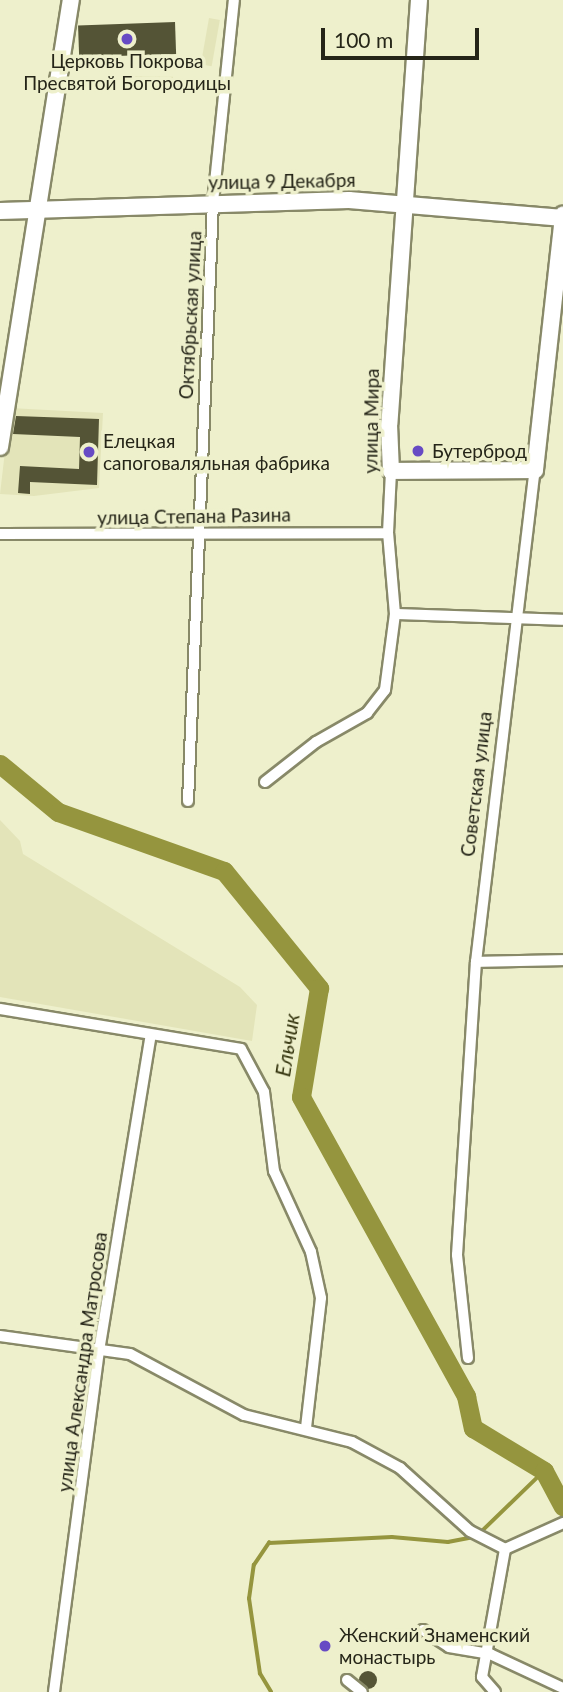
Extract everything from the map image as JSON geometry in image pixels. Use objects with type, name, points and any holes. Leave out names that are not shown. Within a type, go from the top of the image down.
[{"type":"main road","points":[[0,447],[33,210],[71,0]]},
{"type":"main road","name":"улица Мира","points":[[391,471],[389,424],[419,0]]},
{"type":"main road","name":"улица 9 Декабря","points":[[0,211],[213,202],[403,203],[563,217]]},
{"type":"main road","name":"Советская улица","points":[[535,470],[563,217]]},
{"type":"main road","points":[[391,471],[535,470]]},
{"type":"street","name":"Октябрьская улица","points":[[188,801],[213,202],[234,0]]},
{"type":"street","points":[[0,218],[33,210]]},
{"type":"street","name":"Советская улица","points":[[468,1358],[457,1255],[476,962],[535,470]]},
{"type":"street","name":"улица Мира","points":[[265,782],[316,742],[367,713],[385,690],[395,614],[388,533],[391,471]]},
{"type":"street","name":"улица Степана Разина","points":[[0,534],[388,533]]},
{"type":"street","points":[[395,614],[563,620]]},
{"type":"street","points":[[476,962],[563,960]]},
{"type":"street","points":[[0,1009],[150,1038],[240,1049],[264,1092],[274,1171],[311,1252],[321,1298],[306,1429]]},
{"type":"street","name":"улица Александра Матросова","points":[[54,1692],[99,1351],[150,1038]]},
{"type":"street","points":[[0,1336],[130,1354],[244,1415],[352,1442],[400,1468],[470,1531],[505,1549]]},
{"type":"street","points":[[505,1549],[563,1523]]},
{"type":"street","points":[[495,1692],[482,1676],[490,1654],[505,1549]]},
{"type":"street","points":[[423,1630],[449,1647],[490,1654],[563,1688]]},
{"type":"street","points":[[347,1680],[362,1692]]},
{"type":"shaded area","points":[[209,18],[220,20],[212,66],[201,64]]},
{"type":"shaded area","points":[[125,76],[173,77],[173,88],[125,87]]},
{"type":"shaded area","points":[[10,408],[103,413],[99,488],[34,496],[0,494]]},
{"type":"shaded area","points":[[0,820],[20,841],[23,854],[240,987],[257,1005],[252,1041],[0,997]]},
{"type":"building","name":"Церковь Покрова Пресвятой Богородицы","points":[[175,22],[176,54],[79,57],[78,25]]},
{"type":"building","name":"Елецкая сапоговаляльная фабрика","points":[[16,416],[99,419],[97,485],[30,482],[30,494],[18,493],[20,466],[79,469],[80,437],[13,434]]},
{"type":"building","points":[[364,1671],[372,1671],[377,1680],[375,1687],[364,1689],[359,1684],[359,1676]]},
{"type":"waterway","name":"Ельчик","points":[[0,764],[58,812],[224,871],[319,988],[301,1097],[466,1396],[473,1428],[544,1471],[563,1506]]},
{"type":"waterway","points":[[481,1532],[544,1471]]},
{"type":"waterway","points":[[271,1692],[260,1674],[249,1599],[254,1565],[269,1543],[392,1537],[448,1542],[474,1537]]},
{"type":"place","name":"Церковь Покрова Пресвятой Богородицы","points":[[127,39]]},
{"type":"place","name":"Бутерброд","points":[[418,451]]},
{"type":"place","name":"Елецкая сапоговаляльная фабрика","points":[[89,452]]},
{"type":"place","name":"Женский Знаменский монастырь","points":[[325,1646]]}]
